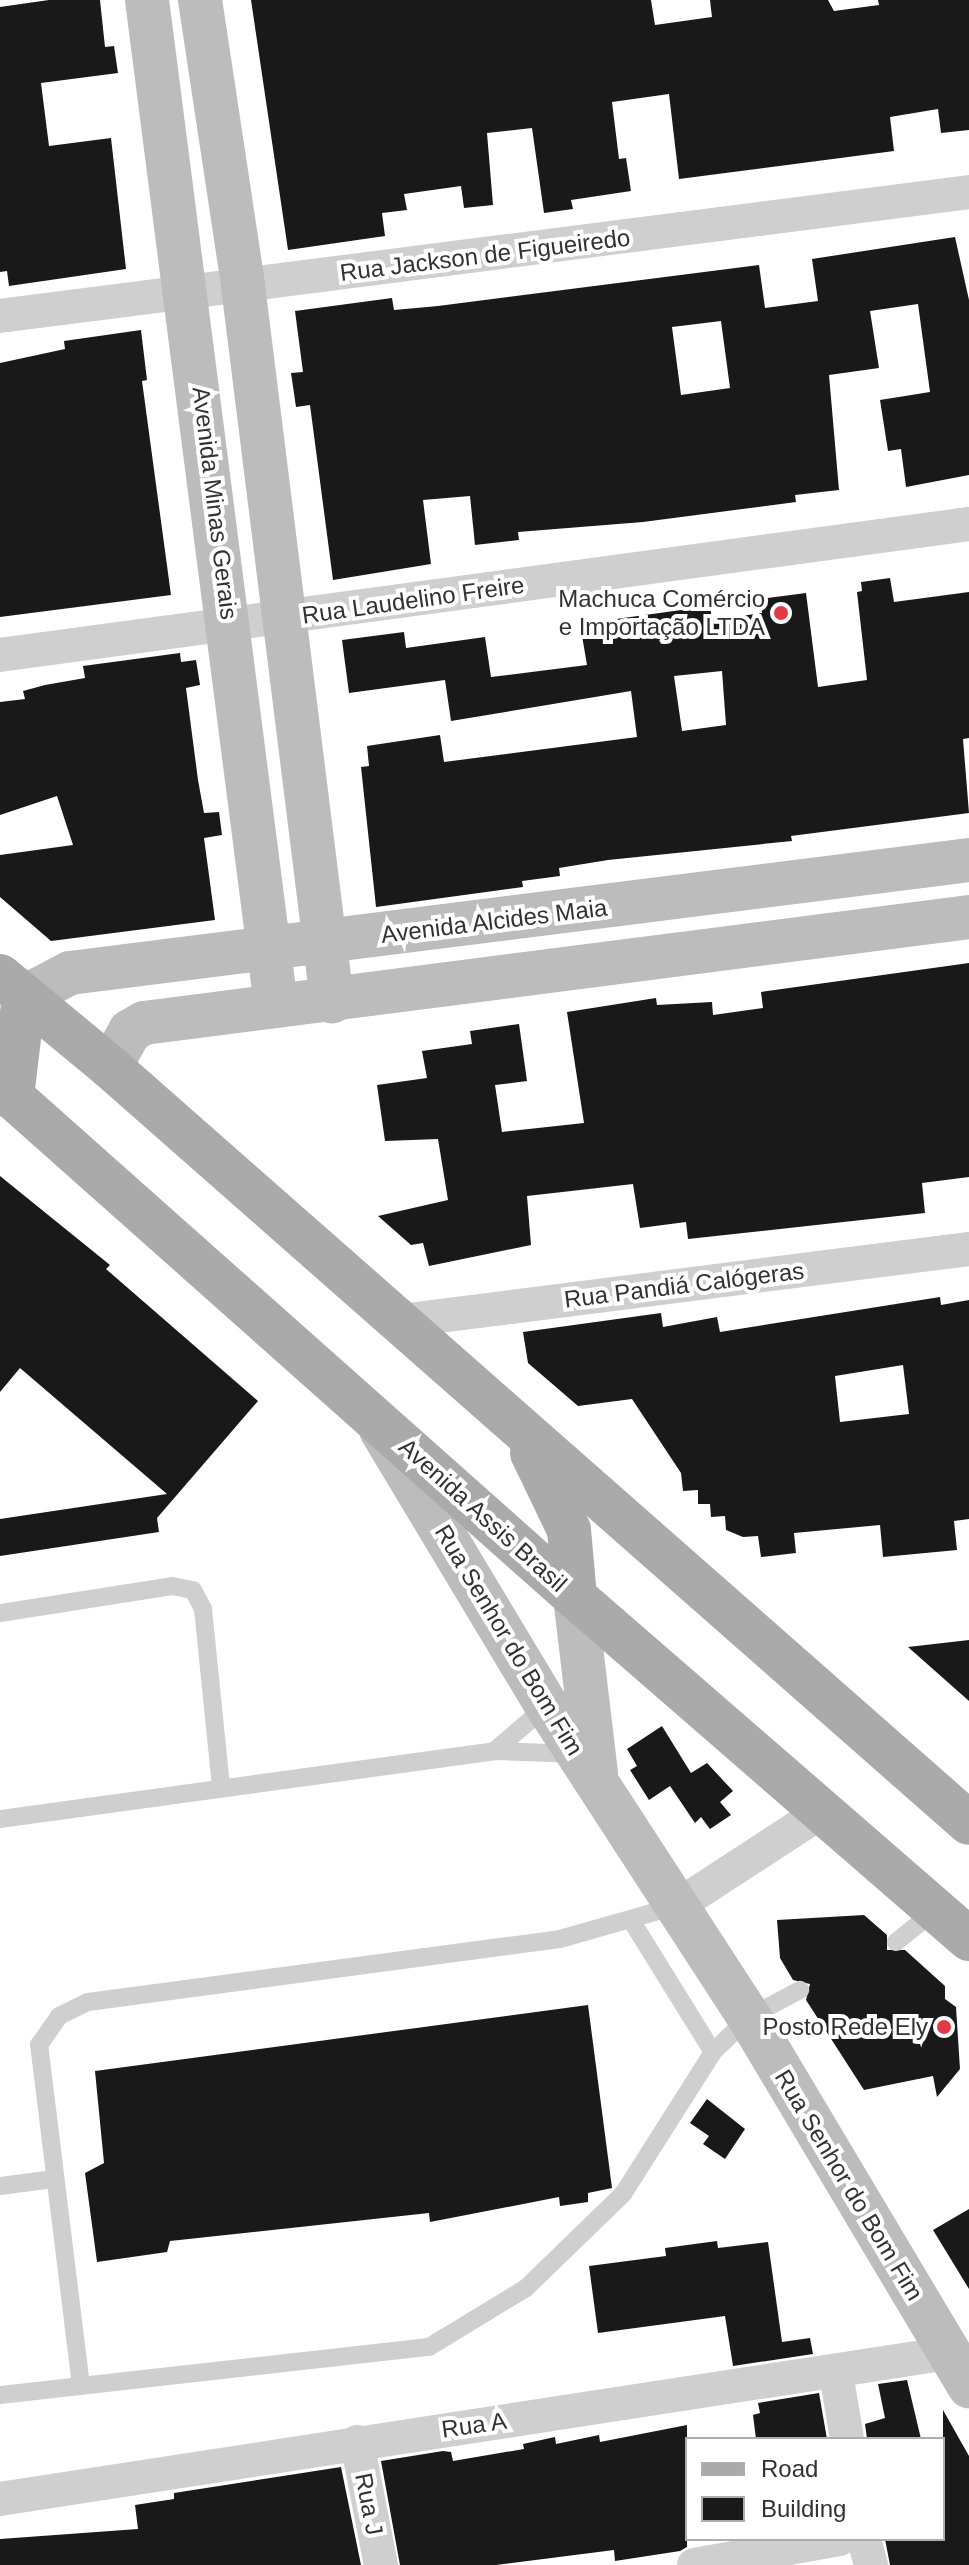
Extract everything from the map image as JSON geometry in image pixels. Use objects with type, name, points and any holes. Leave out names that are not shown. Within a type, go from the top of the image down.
[{"type":"main road","points":[[12,987],[110,1067],[400,1321],[522,1434],[969,1823]]},
{"type":"main road","points":[[6,1092],[12,987]]},
{"type":"main road","name":"Avenida Assis Brasil","points":[[6,1092],[575,1597],[969,1939]]},
{"type":"main road","points":[[522,1434],[569,1530],[575,1597]]},
{"type":"street","name":"Avenida Minas Gerais","points":[[147,0],[189,293],[276,1006]]},
{"type":"street","points":[[200,0],[243,286],[332,1001]]},
{"type":"street","name":"Rua Jackson de Figueiredo","points":[[0,316],[969,192]]},
{"type":"street","name":"Rua Laudelino Freire","points":[[0,655],[230,627],[969,524]]},
{"type":"street","name":"Avenida Alcides Maia","points":[[12,987],[70,973],[969,860]]},
{"type":"street","points":[[110,1067],[130,1031],[144,1023],[969,917]]},
{"type":"street","name":"Rua Pandiá Calógeras","points":[[400,1321],[969,1249]]},
{"type":"street","name":"Rua Senhor do Bom Fim","points":[[371,1414],[547,1706],[749,2017],[959,2370]]},
{"type":"street","name":"Rua Senhor do Bom Fim","points":[[575,1597],[588,1769]]},
{"type":"street","points":[[677,1906],[823,1811]]},
{"type":"street","name":"Rua A","points":[[0,2499],[357,2442],[836,2373],[959,2370]]},
{"type":"street","points":[[836,2373],[847,2437]]},
{"type":"street","name":"Rua J","points":[[357,2442],[381,2565]]},
{"type":"street","points":[[694,2565],[829,2541]]},
{"type":"street","points":[[865,2541],[871,2565]]},
{"type":"lane","points":[[0,1613],[172,1586],[193,1590],[203,1609],[221,1785]]},
{"type":"lane","points":[[494,1751],[547,1706]]},
{"type":"lane","points":[[0,1819],[221,1785],[494,1751],[588,1769]]},
{"type":"lane","points":[[81,2386],[39,2045],[59,2016],[88,2002],[560,1939],[677,1906]]},
{"type":"lane","points":[[896,1942],[936,1910]]},
{"type":"lane","points":[[631,1920],[713,2052]]},
{"type":"lane","points":[[0,2395],[429,2347],[526,2288],[623,2194],[713,2052],[749,2017],[800,1990]]},
{"type":"lane","points":[[0,2186],[54,2179]]},
{"type":"building","points":[[49,0],[100,0],[105,47],[114,46],[118,73],[41,83],[49,146],[111,138],[126,269],[9,286],[7,271],[0,272],[0,7]]},
{"type":"building","points":[[251,0],[651,0],[655,25],[712,17],[710,0],[828,0],[834,11],[879,5],[878,0],[969,0],[969,130],[941,133],[938,109],[890,117],[894,151],[679,179],[669,94],[612,102],[619,159],[626,158],[631,191],[571,200],[573,209],[544,213],[532,128],[487,133],[493,205],[464,208],[461,186],[404,194],[407,210],[382,213],[385,236],[288,250]]},
{"type":"building","points":[[955,237],[969,300],[969,475],[906,487],[901,449],[888,451],[880,400],[930,392],[918,304],[870,311],[879,368],[829,375],[839,490],[795,495],[796,502],[643,522],[518,532],[519,540],[475,545],[470,496],[423,500],[431,564],[333,580],[310,405],[296,407],[291,373],[303,372],[295,311],[392,298],[394,310],[438,306],[759,265],[765,308],[818,301],[812,259]],"holes":[[[721,321],[730,388],[681,395],[672,327]]]},
{"type":"building","points":[[141,330],[147,380],[142,381],[171,595],[0,617],[0,363],[65,349],[64,341]]},
{"type":"building","points":[[890,578],[894,602],[969,592],[969,738],[963,739],[969,813],[791,836],[792,841],[608,860],[559,868],[560,876],[522,881],[523,887],[376,907],[361,767],[369,766],[367,746],[440,735],[444,762],[637,737],[631,691],[451,721],[445,680],[349,693],[342,640],[404,632],[406,648],[485,637],[491,677],[587,665],[580,624],[710,606],[712,620],[762,613],[760,599],[806,593],[818,687],[867,680],[857,592],[862,591],[861,582]],"holes":[[[722,671],[726,725],[682,731],[674,676]]]},
{"type":"building","points":[[180,653],[181,662],[196,660],[200,685],[186,688],[204,813],[219,812],[222,835],[204,838],[215,920],[51,941],[0,897],[0,855],[73,845],[57,796],[0,815],[0,702],[25,699],[23,691],[85,678],[83,666]]},
{"type":"building","points":[[969,963],[969,1177],[922,1183],[925,1213],[688,1239],[686,1222],[640,1228],[633,1184],[527,1196],[531,1245],[429,1266],[423,1243],[411,1245],[378,1216],[448,1200],[438,1139],[385,1141],[377,1085],[427,1078],[422,1051],[472,1044],[470,1031],[519,1024],[527,1081],[495,1085],[502,1132],[584,1123],[567,1012],[656,998],[657,1005],[712,1002],[713,1015],[763,1008],[761,992]]},
{"type":"building","points":[[0,1176],[110,1265],[106,1269],[258,1401],[157,1518],[159,1532],[0,1556],[0,1519],[167,1494],[20,1368],[0,1392]]},
{"type":"building","points":[[940,1297],[941,1305],[969,1300],[969,1519],[954,1521],[957,1550],[883,1557],[880,1525],[794,1533],[796,1553],[761,1557],[758,1536],[743,1537],[726,1530],[725,1516],[711,1517],[710,1504],[698,1504],[698,1490],[683,1491],[681,1473],[632,1399],[578,1406],[528,1363],[523,1332],[661,1313],[663,1327],[717,1317],[720,1332]],"holes":[[[903,1365],[909,1414],[840,1422],[835,1376]]]},
{"type":"building","points":[[969,1640],[969,1701],[908,1647]]},
{"type":"building","points":[[662,1726],[691,1773],[707,1763],[733,1791],[720,1802],[731,1815],[710,1829],[701,1817],[695,1823],[670,1786],[649,1800],[630,1770],[637,1766],[627,1749]]},
{"type":"building","points":[[864,1915],[887,1935],[887,1950],[905,1950],[945,1986],[945,1999],[956,2007],[960,2069],[937,2097],[933,2076],[864,2090],[806,2000],[810,1984],[793,1980],[780,1958],[777,1920]]},
{"type":"building","points":[[588,2005],[612,2188],[588,2193],[588,2202],[560,2206],[559,2197],[430,2222],[429,2213],[170,2241],[167,2252],[97,2262],[85,2173],[104,2163],[95,2071]]},
{"type":"building","points":[[707,2099],[745,2129],[725,2159],[703,2144],[709,2136],[690,2123]]},
{"type":"building","points":[[969,2209],[969,2289],[933,2230]]},
{"type":"building","points":[[717,2241],[718,2248],[768,2242],[782,2342],[810,2338],[813,2354],[733,2366],[725,2316],[598,2333],[589,2266],[666,2256],[665,2248]]},
{"type":"building","points":[[907,2380],[921,2437],[867,2437],[865,2424],[885,2418],[878,2384]]},
{"type":"building","points":[[819,2393],[827,2437],[756,2437],[753,2415],[760,2413],[758,2403]]},
{"type":"building","points":[[943,2410],[969,2456],[969,2565],[890,2565],[885,2541],[945,2541]]},
{"type":"building","points":[[687,2425],[687,2547],[680,2551],[615,2561],[614,2550],[496,2565],[400,2565],[381,2461],[443,2451],[451,2452],[453,2461],[524,2449],[523,2444],[555,2437],[556,2444],[599,2435],[600,2442]]},
{"type":"building","points":[[341,2467],[361,2565],[0,2565],[0,2539],[138,2529],[135,2505],[174,2499],[174,2493]]},
{"type":"place","name":"Machuca Comércio e Importação LTDA","points":[[781,613]]},
{"type":"place","name":"Posto Rede Ely","points":[[944,2027]]}]
